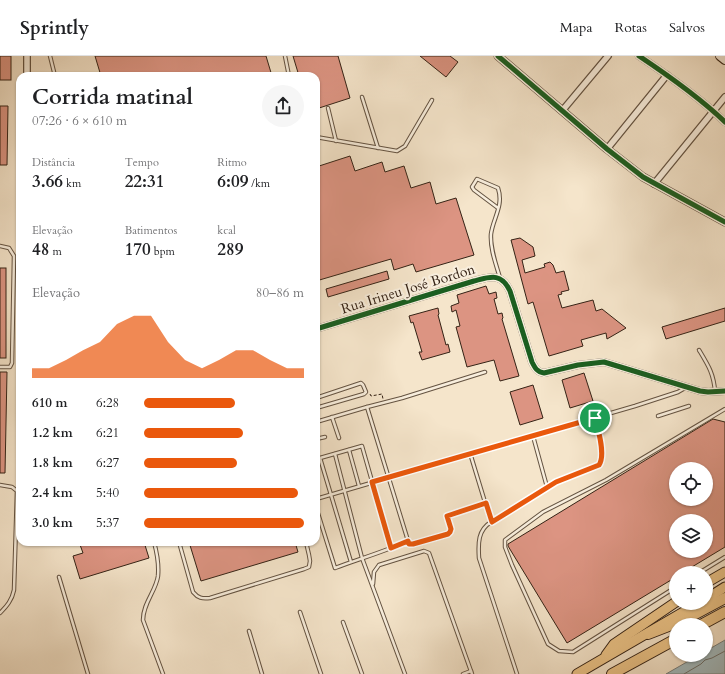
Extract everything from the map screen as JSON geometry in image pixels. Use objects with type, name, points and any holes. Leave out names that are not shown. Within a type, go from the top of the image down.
[{"type":"highway","points":[[713,579],[725,572]]},
{"type":"highway","points":[[713,595],[725,587]]},
{"type":"highway","points":[[648,634],[684,620],[725,598]]},
{"type":"highway","points":[[602,660],[614,644],[669,607]]},
{"type":"highway","points":[[577,674],[687,610]]},
{"type":"highway","points":[[713,618],[725,612]]},
{"type":"highway","points":[[612,674],[669,643]]},
{"type":"main road","points":[[720,56],[725,60]]},
{"type":"street","points":[[26,72],[27,56]]},
{"type":"street","points":[[498,56],[607,149],[643,177],[725,222]]},
{"type":"street","points":[[562,111],[608,56]]},
{"type":"street","points":[[639,56],[714,111],[725,122]]},
{"type":"street","points":[[607,149],[666,75]]},
{"type":"street","points":[[654,184],[725,97]]},
{"type":"street","name":"Rua Irineu José Bordon","points":[[320,328],[474,281],[489,277],[500,278]]},
{"type":"street","points":[[500,278],[504,281],[510,291],[532,362],[537,371],[544,373],[578,365],[604,362],[700,391],[725,391]]},
{"type":"lane","points":[[50,56],[54,72]]},
{"type":"lane","points":[[285,56],[288,72]]},
{"type":"lane","points":[[362,97],[378,148]]},
{"type":"lane","points":[[320,138],[397,151],[405,146],[432,100]]},
{"type":"lane","points":[[328,108],[336,141]]},
{"type":"lane","points":[[498,208],[474,190],[472,187],[477,179],[498,188],[501,196],[498,208],[491,234],[491,246],[500,278]]},
{"type":"lane","points":[[0,246],[9,248],[14,256],[12,363],[10,367],[0,367]]},
{"type":"lane","points":[[699,350],[711,370],[716,392]]},
{"type":"lane","points":[[320,421],[484,372]]},
{"type":"lane","points":[[320,397],[361,384],[366,392],[364,394],[320,407]]},
{"type":"lane","points":[[320,497],[595,418],[678,392],[687,387]]},
{"type":"lane","points":[[658,416],[689,406]]},
{"type":"lane","points":[[367,407],[409,544],[448,534],[451,529],[447,516],[486,503]]},
{"type":"lane","points":[[669,591],[573,652],[559,651],[548,644],[512,565],[505,547],[505,540],[543,512],[606,480],[725,409]]},
{"type":"lane","points":[[332,417],[339,438]]},
{"type":"lane","points":[[518,674],[479,558],[478,544],[480,535],[485,526],[547,487],[567,477],[596,467],[601,462],[601,443],[595,418]]},
{"type":"lane","points":[[533,436],[547,487]]},
{"type":"lane","points":[[320,438],[325,437]]},
{"type":"lane","points":[[352,562],[320,458],[362,446],[391,548]]},
{"type":"lane","points":[[349,450],[359,486]]},
{"type":"lane","points":[[470,453],[492,522]]},
{"type":"lane","points":[[335,454],[362,558],[405,674]]},
{"type":"lane","points":[[0,485],[12,487],[16,490]]},
{"type":"lane","points":[[320,520],[335,568],[408,541]]},
{"type":"lane","points":[[0,613],[12,599],[14,590],[16,524]]},
{"type":"lane","points":[[155,546],[158,577],[143,612],[143,620],[163,674]]},
{"type":"lane","points":[[180,546],[193,592],[197,597],[203,598],[217,596],[309,567],[310,561],[307,546]]},
{"type":"lane","points":[[373,585],[374,572],[379,565],[424,551],[429,553],[472,673],[463,674]]},
{"type":"lane","points":[[710,566],[725,557]]},
{"type":"lane","points":[[59,576],[88,674]]},
{"type":"lane","points":[[300,612],[321,674]]},
{"type":"lane","points":[[343,622],[362,674]]},
{"type":"lane","points":[[249,630],[262,674]]},
{"type":"path","points":[[364,388],[368,388],[371,396],[382,394],[383,402]]},
{"type":"water","points":[[725,640],[725,674],[666,674],[687,662],[713,662],[713,647]]},
{"type":"building","points":[[0,56],[11,56],[11,80],[0,80]]},
{"type":"building","points":[[95,56],[266,56],[271,72],[100,72]]},
{"type":"building","points":[[293,56],[338,56],[350,98],[320,108],[320,72],[298,72]]},
{"type":"building","points":[[420,56],[450,56],[458,62],[446,77]]},
{"type":"building","points":[[0,106],[8,106],[7,165],[0,165]]},
{"type":"building","points":[[350,156],[355,171],[382,162],[385,172],[404,166],[411,188],[430,182],[436,204],[456,198],[474,255],[416,272],[413,264],[394,270],[391,259],[320,280],[320,166]]},
{"type":"building","points":[[520,238],[533,247],[535,256],[522,260],[525,273],[545,267],[544,264],[550,262],[556,273],[564,271],[569,290],[561,292],[562,294],[558,295],[562,308],[593,300],[596,311],[602,309],[626,328],[607,339],[606,333],[581,340],[583,346],[549,356],[533,302],[528,304],[511,240]]},
{"type":"building","points":[[0,268],[6,268],[6,358],[0,358]]},
{"type":"building","points":[[387,271],[389,279],[328,297],[326,289]]},
{"type":"building","points":[[486,286],[489,294],[496,292],[497,298],[494,299],[498,314],[502,313],[502,319],[519,376],[500,381],[494,360],[467,367],[456,327],[460,326],[456,310],[452,312],[451,306],[459,303],[457,295]]},
{"type":"building","points":[[438,308],[438,315],[446,345],[448,344],[450,352],[422,360],[419,352],[422,352],[413,322],[411,323],[409,316]]},
{"type":"building","points":[[725,308],[725,321],[666,339],[662,327]]},
{"type":"building","points":[[0,372],[7,372],[5,473],[0,473]]},
{"type":"building","points":[[584,373],[593,401],[570,408],[562,380]]},
{"type":"building","points":[[533,385],[543,418],[520,425],[510,392]]},
{"type":"building","points":[[713,419],[725,422],[725,547],[713,554],[713,514],[669,514],[669,558],[707,558],[694,566],[669,566],[669,581],[567,643],[508,544]]},
{"type":"building","points":[[80,546],[145,546],[149,558],[80,579],[73,556],[83,553]]},
{"type":"building","points":[[190,546],[296,546],[298,552],[201,581]]},
{"type":"cycle path","points":[[498,56],[607,149],[643,177],[725,222]]},
{"type":"cycle path","points":[[639,56],[684,87],[725,122]]},
{"type":"cycle path","points":[[320,328],[474,281],[495,277],[503,281],[510,291],[532,362],[535,368],[540,372],[544,373],[578,365],[604,362],[700,391],[725,391]]},
{"type":"route","points":[[595,418],[601,443],[602,457],[601,462],[596,467],[556,482],[492,522],[489,517],[486,503],[447,516],[451,529],[448,534],[413,544],[409,544],[408,541],[391,548],[372,482],[595,418]]}]
